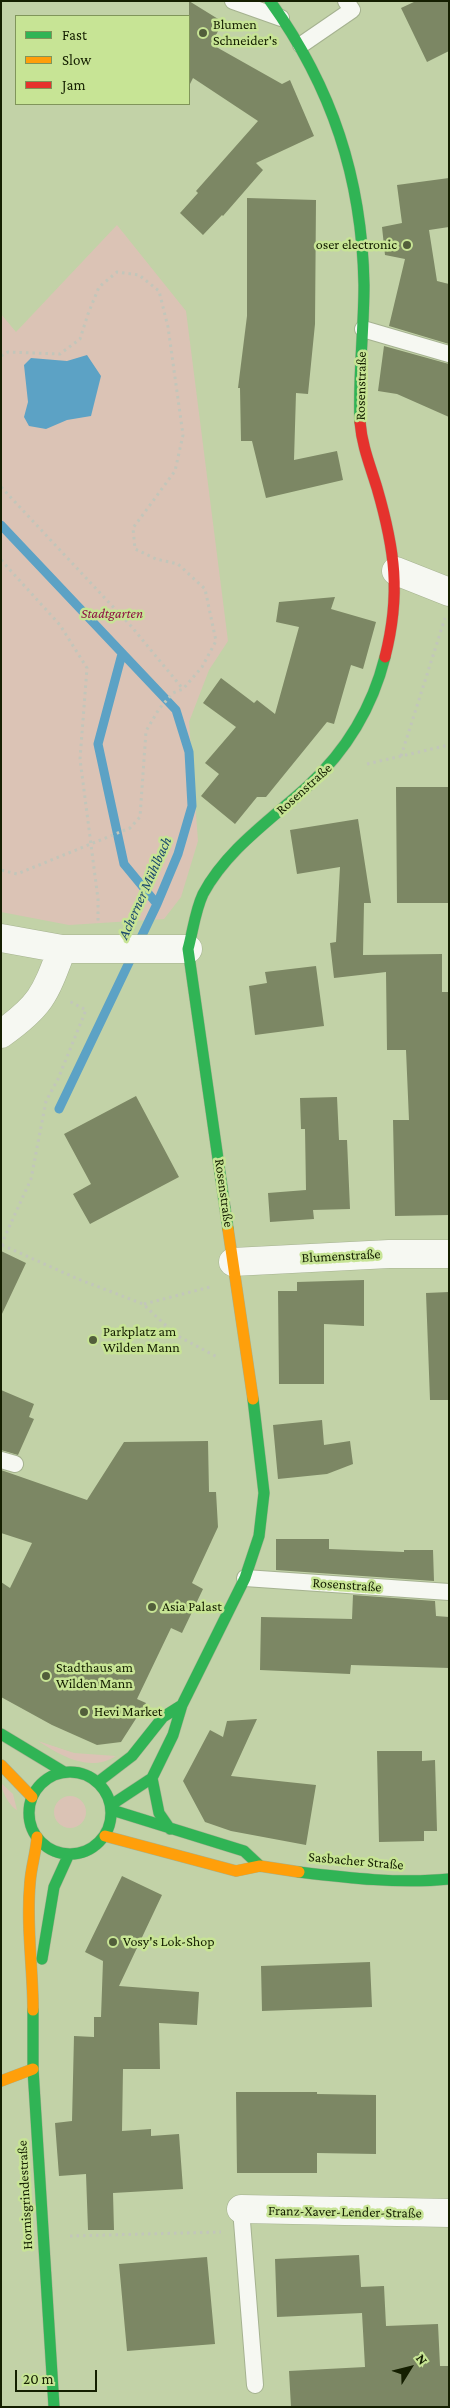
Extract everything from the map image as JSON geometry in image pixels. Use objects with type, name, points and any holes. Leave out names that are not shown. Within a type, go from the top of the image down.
[{"type":"street","name":"Rosenstraße","points":[[152,1778],[173,1735],[182,1705],[245,1578],[259,1536],[264,1492],[188,949],[203,896],[226,860],[247,838],[327,770],[351,742],[366,714],[382,672],[393,616],[396,571],[378,490],[361,441],[358,385],[363,329],[363,264],[353,183],[323,87],[285,20],[270,1]]},
{"type":"street","points":[[396,571],[447,604]]},
{"type":"street","points":[[1,938],[62,949],[188,949]]},
{"type":"street","points":[[1,1034],[22,1019],[40,1001],[62,949]]},
{"type":"street","name":"Blumenstraße","points":[[234,1271],[389,1254],[449,1254]]},
{"type":"street","name":"Rosenstraße","points":[[98,1782],[132,1756],[164,1717],[182,1705]]},
{"type":"street","points":[[1,1734],[64,1772]]},
{"type":"street","points":[[1,1765],[32,1797]]},
{"type":"street","points":[[64,1772],[88,1775],[98,1782],[108,1796],[111,1808],[109,1828],[105,1836],[85,1852],[69,1854],[48,1847],[37,1837],[30,1822],[32,1797],[41,1783],[64,1772]]},
{"type":"street","points":[[111,1808],[152,1778],[159,1813],[170,1830]]},
{"type":"street","points":[[111,1808],[170,1830],[244,1851],[260,1866]]},
{"type":"street","name":"Sasbacher Straße","points":[[105,1836],[236,1871],[260,1866],[331,1876],[428,1881],[449,1880]]},
{"type":"street","name":"Hornisgrindestraße","points":[[37,1837],[36,1854],[30,1882],[29,1957],[33,1981],[33,2069],[42,2239],[54,2407]]},
{"type":"street","name":"Hornisgrindestraße","points":[[33,1981],[42,1958],[54,1887],[69,1854]]},
{"type":"street","points":[[1,2081],[33,2069]]},
{"type":"street","name":"Franz-Xaver-Lender-Straße","points":[[242,2221],[449,2213]]},
{"type":"lane","points":[[233,1],[285,20]]},
{"type":"lane","points":[[301,46],[352,10],[346,1]]},
{"type":"lane","points":[[363,329],[449,354]]},
{"type":"lane","name":"Rosenstraße","points":[[245,1578],[449,1592]]},
{"type":"lane","points":[[242,2221],[255,2385]]},
{"type":"path","points":[[1,356],[8,352],[60,354],[67,349],[80,339],[99,287],[117,272],[139,275],[159,291],[168,327],[183,435],[175,471],[134,528],[134,549],[156,559],[178,564],[205,589],[216,640],[202,667],[183,689],[174,693],[158,709],[146,731],[140,817],[130,828],[17,874],[1,870]]},
{"type":"path","points":[[1,487],[131,626],[183,689]]},
{"type":"path","points":[[1,560],[60,625],[87,668],[80,759],[90,844],[107,948]]},
{"type":"path","points":[[401,756],[447,604]]},
{"type":"path","points":[[327,770],[346,769],[449,745]]},
{"type":"path","points":[[46,989],[86,1010],[58,1079],[46,1101],[32,1179],[2,1245],[78,1279],[143,1304],[176,1335],[222,1359],[247,1360]]},
{"type":"path","points":[[143,1304],[234,1271]]},
{"type":"path","points":[[42,2239],[242,2221]]},
{"type":"green space","name":"Stadtgarten","points":[[117,225],[186,311],[228,641],[209,670],[189,722],[198,841],[181,897],[164,919],[69,925],[1,912],[1,314],[16,332]]},
{"type":"green space","points":[[38,1741],[74,1753],[116,1756],[106,1761],[86,1763],[66,1757]]},
{"type":"green space","points":[[1,1783],[13,1794],[17,1810],[6,1798]]},
{"type":"green space","points":[[70,1796],[82,1800],[86,1812],[82,1824],[70,1828],[58,1824],[54,1812],[58,1800]]},
{"type":"water","points":[[87,355],[101,376],[91,416],[67,420],[46,429],[29,426],[24,417],[28,402],[24,365],[31,358],[67,361]]},
{"type":"building","points":[[189,1],[223,22],[211,44],[282,84],[290,80],[314,136],[256,163],[263,170],[223,216],[203,235],[180,213],[198,193],[196,191],[258,121],[193,78],[190,84]]},
{"type":"building","points":[[416,1],[449,1],[449,51],[427,62],[401,8]]},
{"type":"building","points":[[449,178],[449,227],[429,230],[437,281],[449,284],[449,344],[389,326],[405,259],[385,255],[382,227],[402,223],[397,185]]},
{"type":"building","points":[[247,198],[316,200],[315,324],[308,394],[296,393],[294,460],[337,451],[343,480],[266,498],[252,441],[241,441],[240,388],[238,388],[247,316]]},
{"type":"building","points":[[384,346],[449,364],[449,417],[397,394],[378,391]]},
{"type":"building","points":[[335,597],[331,609],[376,622],[363,669],[351,665],[334,724],[327,722],[266,797],[257,797],[235,824],[201,796],[219,774],[205,763],[236,727],[203,703],[221,678],[254,703],[257,700],[275,714],[299,627],[276,622],[279,602]]},
{"type":"building","points":[[396,787],[449,787],[449,903],[397,903]]},
{"type":"building","points":[[358,819],[371,903],[364,903],[363,955],[442,954],[442,992],[449,992],[449,1215],[395,1216],[393,1120],[409,1120],[406,1050],[387,1050],[386,972],[334,978],[330,943],[336,942],[340,867],[297,874],[290,830]]},
{"type":"building","points":[[316,966],[324,1026],[255,1035],[249,986],[267,983],[265,972]]},
{"type":"building","points":[[136,1096],[179,1177],[90,1224],[73,1194],[91,1184],[64,1134]]},
{"type":"building","points":[[337,1097],[339,1140],[347,1140],[350,1209],[313,1210],[314,1219],[270,1222],[268,1193],[306,1190],[305,1129],[301,1129],[300,1098]]},
{"type":"building","points":[[1,1251],[26,1263],[1,1316]]},
{"type":"building","points":[[364,1280],[364,1326],[324,1324],[324,1384],[279,1384],[278,1291],[297,1291],[297,1282]]},
{"type":"building","points":[[449,1292],[449,1400],[430,1400],[426,1293]]},
{"type":"building","points":[[1,1390],[34,1404],[29,1417],[34,1419],[18,1455],[1,1450]]},
{"type":"building","points":[[322,1420],[324,1445],[350,1441],[353,1464],[327,1474],[278,1479],[273,1425]]},
{"type":"building","points":[[208,1441],[209,1492],[216,1492],[218,1527],[192,1583],[203,1589],[182,1633],[171,1628],[137,1699],[146,1703],[121,1742],[97,1745],[52,1725],[1,1697],[1,1582],[10,1588],[32,1543],[1,1533],[1,1470],[87,1500],[124,1442]]},
{"type":"building","points":[[276,1539],[329,1539],[329,1549],[404,1552],[404,1550],[433,1550],[434,1581],[276,1570]]},
{"type":"building","points":[[353,1595],[435,1601],[436,1616],[449,1617],[449,1668],[351,1665],[350,1674],[260,1670],[261,1617],[352,1619]]},
{"type":"building","points":[[257,1719],[231,1776],[316,1785],[306,1845],[231,1831],[205,1822],[183,1781],[210,1730],[223,1737],[227,1721]]},
{"type":"building","points":[[377,1751],[422,1751],[422,1761],[435,1760],[437,1831],[424,1831],[424,1841],[379,1842]]},
{"type":"building","points":[[122,1876],[162,1895],[119,1986],[199,1992],[197,2025],[159,2023],[160,2069],[123,2069],[122,2131],[151,2129],[151,2136],[179,2134],[183,2189],[113,2193],[114,2230],[88,2230],[86,2174],[59,2176],[55,2123],[72,2121],[74,2036],[94,2037],[94,2017],[101,2017],[103,1961],[85,1952]]},
{"type":"building","points":[[370,1962],[372,2007],[262,2011],[261,1966]]},
{"type":"building","points":[[236,2092],[317,2092],[317,2094],[376,2095],[376,2154],[317,2153],[317,2173],[237,2173]]},
{"type":"building","points":[[359,2255],[361,2287],[384,2286],[386,2326],[438,2324],[440,2366],[449,2366],[449,2407],[291,2407],[289,2371],[365,2367],[362,2313],[277,2317],[275,2259]]},
{"type":"building","points":[[207,2257],[215,2344],[127,2351],[119,2264]]},
{"type":"waterway","name":"Acherner Mühlbach","points":[[1,525],[176,710],[189,752],[192,806],[178,854],[157,904],[59,1109]]},
{"type":"waterway","points":[[122,654],[98,744],[124,864],[157,904]]},
{"type":"traffic: fast","points":[[270,1],[311,67],[340,135],[350,171],[362,246],[364,285],[360,422]]},
{"type":"traffic: fast","points":[[228,1229],[188,949],[196,914],[203,894],[224,863],[251,836],[308,786],[335,758],[356,728],[365,711],[380,676],[385,657]]},
{"type":"traffic: fast","points":[[111,1805],[152,1778],[173,1735],[182,1705],[245,1578],[259,1536],[264,1493],[253,1399]]},
{"type":"traffic: fast","points":[[98,1782],[132,1756],[163,1717],[182,1705]]},
{"type":"traffic: fast","points":[[1,1734],[64,1772]]},
{"type":"traffic: fast","points":[[70,1772],[86,1775],[99,1784],[108,1797],[111,1813],[108,1829],[99,1842],[86,1851],[70,1854],[54,1851],[41,1842],[32,1829],[29,1813],[32,1797],[41,1784],[54,1775],[70,1772]]},
{"type":"traffic: fast","points":[[152,1778],[159,1813],[170,1829]]},
{"type":"traffic: fast","points":[[112,1810],[244,1851],[260,1866]]},
{"type":"traffic: fast","points":[[42,1959],[54,1887],[69,1854]]},
{"type":"traffic: fast","points":[[299,1872],[393,1881],[449,1879]]},
{"type":"traffic: fast","points":[[33,2010],[33,2069],[54,2407]]},
{"type":"traffic: slow","points":[[228,1229],[253,1399]]},
{"type":"traffic: slow","points":[[1,1765],[32,1797]]},
{"type":"traffic: slow","points":[[105,1836],[236,1871],[260,1866],[299,1872]]},
{"type":"traffic: slow","points":[[33,2010],[29,1899],[37,1837]]},
{"type":"traffic: slow","points":[[1,2081],[33,2069]]},
{"type":"traffic: jam","points":[[360,422],[364,447],[383,510],[392,552],[394,572],[393,613],[385,657]]},
{"type":"place","name":"Blumen Schneider's","points":[[203,33]]},
{"type":"place","name":"oser electronic","points":[[407,245]]},
{"type":"place","name":"Parkplatz am Wilden Mann","points":[[93,1340]]},
{"type":"place","name":"Asia Palast","points":[[152,1607]]},
{"type":"place","name":"Stadthaus am Wilden Mann","points":[[46,1676]]},
{"type":"place","name":"Hevi Market","points":[[84,1712]]},
{"type":"place","name":"Vosy's Lok-Shop","points":[[113,1942]]}]
